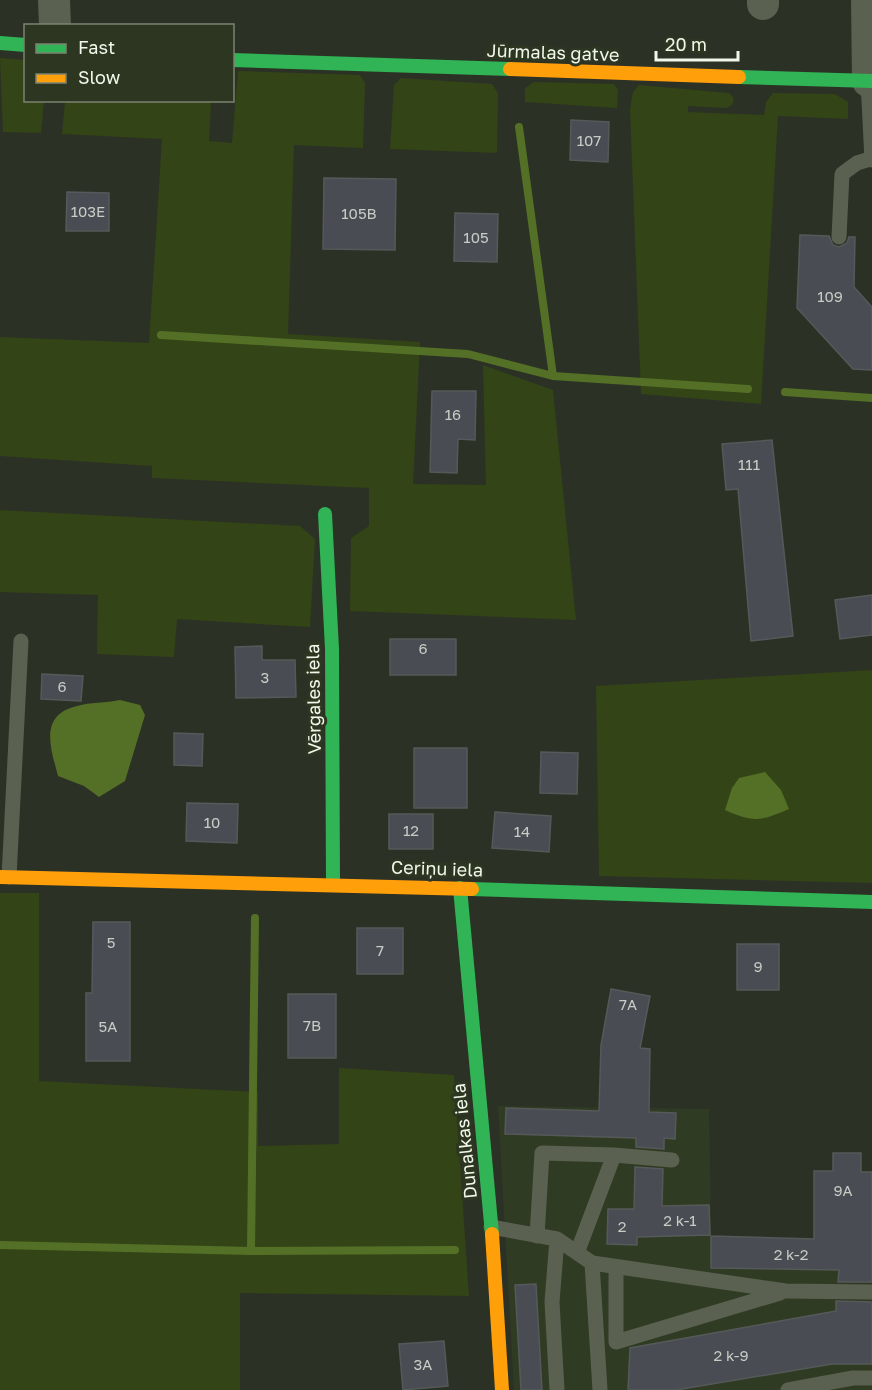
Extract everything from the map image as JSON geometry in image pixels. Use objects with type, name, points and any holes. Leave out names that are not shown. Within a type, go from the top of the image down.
[{"type":"street","points":[[54,0],[55,24]]},
{"type":"street","points":[[867,0],[870,81]]},
{"type":"street","points":[[0,43],[24,45]]},
{"type":"street","name":"Jūrmalas gatve","points":[[234,60],[870,81]]},
{"type":"street","name":"Vērgales iela","points":[[325,514],[332,649],[333,884]]},
{"type":"street","name":"Ceriņu iela","points":[[4,877],[333,884],[872,902]]},
{"type":"street","name":"Dunalkas iela","points":[[460,888],[491,1227],[502,1390]]},
{"type":"lane","points":[[839,237],[842,174],[857,163],[871,160],[870,81]]},
{"type":"lane","points":[[4,877],[21,641]]},
{"type":"lane","points":[[537,1236],[542,1153],[614,1155],[672,1160]]},
{"type":"lane","points":[[578,1253],[614,1155]]},
{"type":"lane","points":[[491,1227],[557,1239],[592,1263],[786,1291],[872,1292]]},
{"type":"lane","points":[[557,1239],[552,1302],[557,1390]]},
{"type":"lane","points":[[592,1263],[600,1390]]},
{"type":"lane","points":[[616,1267],[616,1342],[786,1291]]},
{"type":"lane","points":[[788,1390],[853,1378],[872,1378]]},
{"type":"shaded area","points":[[0,58],[24,60],[24,102],[44,102],[41,133],[3,132]]},
{"type":"shaded area","points":[[238,71],[360,75],[365,83],[363,148],[294,145],[288,334],[420,342],[413,484],[486,485],[483,365],[553,390],[576,620],[350,611],[351,538],[369,526],[369,488],[152,478],[152,466],[0,456],[0,337],[149,343],[162,139],[62,134],[65,102],[211,102],[209,141],[232,143]]},
{"type":"shaded area","points":[[401,78],[492,84],[498,93],[497,153],[390,149],[394,85]]},
{"type":"shaded area","points":[[534,82],[614,84],[618,90],[617,108],[525,102],[525,88]]},
{"type":"shaded area","points":[[639,85],[729,93],[734,98],[732,105],[727,108],[688,106],[688,112],[764,115],[766,102],[773,93],[835,94],[848,102],[848,119],[778,116],[761,404],[641,394],[630,109],[633,92]]},
{"type":"shaded area","points":[[0,510],[300,526],[315,539],[310,627],[177,619],[174,657],[97,654],[98,595],[0,592]]},
{"type":"shaded area","points":[[872,670],[872,883],[599,876],[596,686]]},
{"type":"shaded area","points":[[120,700],[140,705],[145,715],[125,781],[99,797],[84,786],[58,776],[50,734],[57,717],[65,710],[82,705]]},
{"type":"shaded area","points":[[765,772],[781,790],[789,809],[757,819],[743,817],[725,810],[732,788],[739,778]]},
{"type":"shaded area","points":[[0,893],[39,893],[39,1081],[258,1092],[258,1146],[339,1144],[339,1068],[454,1075],[469,1296],[240,1293],[240,1390],[0,1390]]},
{"type":"shaded area","points":[[498,1106],[709,1109],[711,1236],[872,1241],[872,1390],[514,1390]]},
{"type":"building","points":[[571,120],[609,122],[608,162],[570,160]]},
{"type":"building","points":[[324,178],[396,179],[395,250],[323,249]]},
{"type":"building","points":[[67,192],[109,193],[109,231],[66,231]]},
{"type":"building","points":[[455,213],[498,214],[497,262],[454,261]]},
{"type":"building","points":[[800,235],[829,236],[833,245],[839,247],[847,243],[849,237],[855,237],[854,287],[872,307],[872,370],[853,369],[797,308]]},
{"type":"building","points":[[432,391],[476,391],[475,440],[458,439],[457,473],[430,472]]},
{"type":"building","points":[[772,440],[793,636],[751,641],[738,489],[726,490],[722,444]]},
{"type":"building","points":[[872,595],[872,635],[840,639],[835,600]]},
{"type":"building","points":[[390,639],[456,639],[456,675],[390,675]]},
{"type":"building","points":[[262,646],[262,660],[295,660],[296,697],[236,698],[235,647]]},
{"type":"building","points":[[42,674],[83,676],[81,701],[41,699]]},
{"type":"building","points":[[174,733],[203,734],[202,766],[174,765]]},
{"type":"building","points":[[414,748],[467,748],[467,808],[414,808]]},
{"type":"building","points":[[541,752],[578,753],[577,794],[540,793]]},
{"type":"building","points":[[187,803],[238,804],[237,843],[186,841]]},
{"type":"building","points":[[495,812],[551,816],[549,852],[492,848]]},
{"type":"building","points":[[389,814],[433,814],[433,849],[389,849]]},
{"type":"building","points":[[93,922],[130,922],[130,1061],[86,1061],[86,993],[92,993]]},
{"type":"building","points":[[357,928],[403,928],[403,974],[357,974]]},
{"type":"building","points":[[737,944],[779,944],[779,990],[737,990]]},
{"type":"building","points":[[611,989],[650,996],[640,1048],[650,1049],[649,1112],[676,1113],[675,1139],[664,1138],[664,1149],[636,1147],[636,1138],[505,1134],[506,1108],[599,1111],[601,1045]]},
{"type":"building","points":[[288,994],[336,994],[336,1058],[288,1058]]},
{"type":"building","points":[[833,1153],[861,1153],[861,1172],[872,1172],[872,1282],[838,1282],[839,1270],[711,1268],[711,1236],[814,1239],[814,1171],[833,1171]]},
{"type":"building","points":[[635,1167],[663,1169],[662,1206],[709,1205],[710,1235],[637,1237],[637,1245],[607,1244],[608,1209],[634,1209]]},
{"type":"building","points":[[536,1284],[542,1390],[521,1390],[515,1285]]},
{"type":"building","points":[[836,1301],[872,1302],[872,1364],[832,1364],[676,1390],[628,1390],[630,1348],[836,1311]]},
{"type":"building","points":[[444,1341],[448,1386],[403,1390],[399,1344]]},
{"type":"waterway","points":[[519,127],[553,376]]},
{"type":"waterway","points":[[161,335],[468,354],[553,376],[748,389]]},
{"type":"waterway","points":[[785,392],[872,398]]},
{"type":"waterway","points":[[0,1245],[251,1251],[255,918]]},
{"type":"waterway","points":[[251,1251],[455,1250]]},
{"type":"traffic: fast","points":[[0,43],[24,45]]},
{"type":"traffic: fast","points":[[234,60],[510,69]]},
{"type":"traffic: fast","points":[[739,77],[872,81]]},
{"type":"traffic: fast","points":[[325,514],[332,649],[333,884]]},
{"type":"traffic: fast","points":[[460,888],[492,1234]]},
{"type":"traffic: fast","points":[[472,889],[872,902]]},
{"type":"traffic: slow","points":[[510,69],[739,77]]},
{"type":"traffic: slow","points":[[0,877],[472,889]]},
{"type":"traffic: slow","points":[[492,1234],[502,1390]]}]
